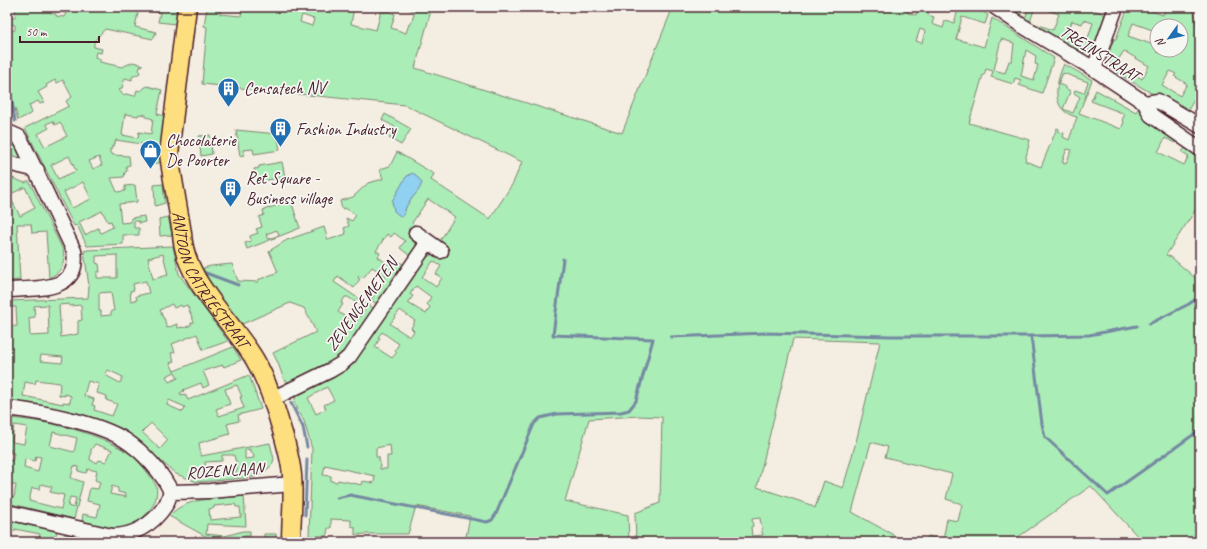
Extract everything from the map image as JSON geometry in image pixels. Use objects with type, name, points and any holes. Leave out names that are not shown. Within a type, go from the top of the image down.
[{"type":"main road","name":"ANTOON CATRIESTRAAT","points":[[187,7],[169,154],[183,243],[188,259],[200,283],[242,339],[255,360],[272,399],[290,464],[292,484],[291,542]]},
{"type":"street","name":"TREINSTRAAT","points":[[995,7],[1021,25],[1094,69],[1200,149]]},
{"type":"street","points":[[1094,69],[1116,7]]},
{"type":"street","name":"TREINSTRAAT","points":[[1148,109],[1158,101],[1200,126]]},
{"type":"street","points":[[7,135],[10,133],[19,137],[74,251],[75,257],[74,268],[69,277],[59,285],[46,288],[7,290]]},
{"type":"street","points":[[7,163],[36,170]]},
{"type":"street","points":[[416,233],[441,251]]},
{"type":"street","name":"ZEVENGEMETEN","points":[[272,399],[331,370],[349,357],[428,242]]},
{"type":"street","points":[[7,408],[29,410],[103,429],[125,440],[160,472],[171,492]]},
{"type":"street","name":"ROZENLAAN","points":[[7,512],[112,536],[135,538],[140,530],[153,520],[165,506],[171,492],[210,491],[292,484]]},
{"type":"green space","points":[[7,7],[51,7],[51,13],[56,14],[56,16],[64,17],[66,13],[56,11],[57,7],[177,7],[176,24],[158,22],[160,13],[139,8],[135,27],[156,32],[153,39],[105,29],[94,41],[94,47],[102,49],[101,53],[96,52],[95,57],[100,59],[100,62],[122,67],[133,62],[143,65],[140,67],[140,73],[132,77],[132,80],[125,78],[122,88],[119,90],[123,95],[126,94],[135,96],[137,90],[140,91],[147,86],[162,90],[157,114],[165,116],[161,147],[116,140],[114,146],[112,146],[111,150],[110,149],[110,153],[113,155],[129,156],[130,165],[126,166],[127,171],[125,172],[124,177],[111,178],[117,192],[125,191],[125,186],[135,185],[137,202],[119,204],[121,223],[131,222],[131,218],[144,216],[145,222],[139,223],[139,221],[134,221],[134,228],[139,228],[139,235],[123,235],[123,244],[87,246],[77,225],[74,226],[25,128],[69,106],[66,101],[72,97],[63,80],[57,83],[55,80],[38,92],[44,102],[40,104],[38,101],[29,105],[32,113],[18,120],[15,108],[8,112],[7,31],[15,30],[15,25],[11,24],[12,17],[15,17],[16,8]],"holes":[[[125,114],[138,116],[139,114],[146,115],[146,117],[153,119],[151,134],[139,132],[138,138],[122,135]],[[53,121],[55,125],[60,122],[67,136],[45,147],[38,134],[49,128],[46,124]],[[69,156],[76,171],[58,179],[51,165]],[[99,157],[102,165],[93,169],[89,161]],[[83,182],[91,199],[72,208],[64,192]],[[102,211],[108,222],[111,221],[113,227],[101,233],[98,228],[85,235],[79,222]]]},
{"type":"green space","points":[[207,7],[221,7],[220,14],[241,16],[242,8],[245,7],[324,7],[328,10],[329,7],[340,10],[341,7],[354,7],[351,24],[376,30],[381,12],[389,12],[395,14],[391,28],[406,33],[409,24],[411,24],[415,11],[402,7],[432,7],[415,68],[622,133],[673,7],[850,7],[858,10],[860,7],[906,7],[905,10],[908,11],[908,13],[916,15],[919,7],[929,7],[928,15],[934,17],[932,24],[943,28],[945,21],[954,23],[959,7],[971,7],[980,10],[988,15],[985,24],[962,17],[956,39],[984,47],[992,18],[1054,58],[1042,93],[1019,85],[1021,80],[1015,78],[1013,84],[991,77],[993,71],[986,69],[969,123],[1030,140],[1025,161],[1041,167],[1057,128],[1059,129],[1059,132],[1064,133],[1063,137],[1069,140],[1077,117],[1068,114],[1062,109],[1057,96],[1058,80],[1064,64],[1092,80],[1079,113],[1121,129],[1124,122],[1122,120],[1125,114],[1091,101],[1096,90],[1136,112],[1138,109],[1144,116],[1178,137],[1175,143],[1165,138],[1158,152],[1184,165],[1189,156],[1182,152],[1187,145],[1200,153],[1200,203],[1166,255],[1171,257],[1200,282],[1200,542],[1143,542],[1091,486],[1011,542],[927,542],[928,536],[943,540],[947,519],[958,521],[962,504],[946,499],[952,474],[885,457],[888,447],[871,442],[852,512],[906,542],[636,542],[635,513],[660,503],[662,417],[639,416],[589,419],[565,501],[628,515],[629,542],[465,542],[470,516],[416,506],[408,534],[355,535],[355,527],[351,526],[351,520],[331,519],[331,528],[328,528],[326,536],[309,536],[312,449],[304,421],[294,402],[296,396],[336,376],[356,359],[425,258],[433,254],[440,258],[446,249],[438,244],[455,217],[428,199],[412,223],[415,226],[408,237],[416,246],[410,256],[400,248],[405,241],[394,233],[391,237],[387,234],[376,251],[380,253],[378,257],[389,265],[394,258],[404,265],[377,304],[371,300],[386,276],[372,267],[363,278],[359,276],[358,278],[360,279],[354,288],[338,276],[334,282],[374,309],[346,352],[330,363],[291,383],[284,380],[273,353],[316,332],[304,308],[290,303],[242,324],[212,289],[203,268],[232,264],[238,281],[258,282],[258,280],[278,272],[269,251],[287,240],[324,227],[328,240],[346,234],[344,228],[349,226],[346,218],[352,221],[356,215],[345,208],[342,209],[340,201],[353,197],[368,183],[383,179],[380,169],[390,166],[397,152],[434,174],[431,180],[490,219],[513,183],[522,162],[405,105],[202,84],[207,27],[204,26]],"holes":[[[302,15],[314,19],[312,26],[300,22]],[[920,29],[925,31],[922,43],[916,41]],[[1001,39],[1014,43],[1012,61],[1009,61],[1005,73],[994,70]],[[1026,50],[1036,56],[1035,64],[1038,65],[1034,80],[1021,76]],[[1063,73],[1088,82],[1084,93],[1075,90],[1074,93],[1080,97],[1073,113],[1063,109],[1070,92],[1066,89],[1066,87],[1058,84]],[[1067,149],[1072,150],[1066,163],[1062,162]],[[409,174],[415,194],[406,206],[404,215],[392,202]],[[433,261],[441,266],[436,274],[442,278],[436,287],[422,277]],[[416,286],[431,297],[427,304],[430,307],[426,314],[408,303],[413,296],[410,294]],[[345,297],[348,297],[365,309],[355,323],[338,312]],[[400,310],[415,321],[411,328],[414,331],[410,337],[390,324]],[[382,332],[399,344],[395,350],[397,352],[392,358],[375,347],[380,338],[378,337]],[[793,339],[880,342],[857,438],[843,488],[824,481],[815,508],[808,504],[757,487]],[[327,387],[334,400],[324,405],[326,409],[316,414],[308,398]],[[390,445],[391,456],[387,456],[387,469],[380,469],[379,457],[376,457],[376,448]],[[325,465],[375,476],[374,483],[363,481],[362,485],[338,480],[337,482],[331,481],[331,476],[323,475]],[[760,518],[763,535],[752,536],[752,519]]]},
{"type":"green space","points":[[1007,7],[1024,7],[1020,17]]},
{"type":"green space","points":[[1029,7],[1035,7],[1030,22],[1053,30],[1059,14],[1047,10],[1048,7],[1089,7],[1106,15],[1093,49],[1083,53],[1024,22]],"holes":[[[1084,20],[1093,23],[1087,41],[1067,35],[1072,21],[1082,24]]]},
{"type":"green space","points":[[1128,7],[1140,7],[1163,15],[1166,8],[1171,10],[1172,7],[1180,7],[1188,10],[1190,7],[1193,7],[1200,41],[1200,91],[1187,112],[1194,118],[1117,73],[1109,60],[1109,53],[1114,39],[1116,39]],"holes":[[[1124,51],[1149,66],[1142,79],[1116,63]],[[1170,71],[1176,74],[1174,76],[1187,84],[1180,96],[1162,85]]]},
{"type":"green space","points":[[385,114],[411,129],[401,145],[389,138],[395,127],[382,120]]},
{"type":"green space","points":[[236,130],[277,134],[280,150],[254,154],[253,149],[243,150],[244,155],[240,156]]},
{"type":"green space","points":[[210,135],[212,154],[201,156],[199,136]]},
{"type":"green space","points":[[11,140],[16,142],[27,164],[7,160],[7,141]]},
{"type":"green space","points":[[163,152],[164,162],[152,164],[151,153]]},
{"type":"green space","points":[[282,162],[285,177],[256,182],[257,180],[254,169],[259,168],[259,166]]},
{"type":"green space","points":[[7,176],[25,183],[29,181],[63,250],[64,255],[62,267],[57,273],[49,278],[46,232],[32,233],[31,224],[17,224],[20,280],[7,281]],"holes":[[[25,187],[35,208],[20,216],[9,195]]]},
{"type":"green space","points":[[163,184],[165,203],[155,206],[154,185]]},
{"type":"green space","points":[[291,201],[300,228],[247,249],[245,243],[251,241],[250,236],[258,233],[256,229],[262,227],[259,217],[264,215],[263,210]],"holes":[[[277,230],[279,235],[269,239],[266,234]]]},
{"type":"green space","points":[[168,217],[172,235],[160,236],[159,219]]},
{"type":"green space","points":[[173,246],[179,274],[228,341],[203,350],[197,334],[172,344],[175,352],[171,353],[174,361],[170,363],[174,371],[233,347],[241,360],[224,367],[223,365],[203,371],[209,385],[203,388],[201,383],[183,390],[184,391],[180,393],[181,395],[185,394],[188,400],[249,375],[261,409],[238,415],[239,421],[227,424],[230,434],[199,443],[201,456],[270,443],[274,459],[272,465],[263,473],[253,477],[197,482],[176,474],[125,430],[75,413],[7,400],[8,327],[17,326],[16,307],[7,307],[7,301],[88,298],[89,286],[84,251]],"holes":[[[163,254],[168,275],[153,279],[148,258]],[[117,255],[117,278],[97,278],[97,272],[100,272],[99,264],[96,263],[96,256]],[[146,281],[149,293],[136,296],[137,300],[131,301],[130,291],[134,290],[133,284]],[[111,292],[114,311],[111,311],[111,315],[101,316],[101,311],[99,311],[99,293]],[[172,304],[174,308],[181,305],[182,307],[187,305],[194,322],[184,328],[178,328],[177,324],[167,328],[160,310]],[[48,305],[49,335],[30,336],[29,318],[35,317],[34,306]],[[59,305],[81,305],[82,320],[78,321],[78,334],[61,337]],[[41,355],[63,357],[62,363],[40,361]],[[108,370],[123,377],[120,383],[105,375]],[[175,372],[178,378],[169,382],[166,376]],[[36,380],[60,383],[59,395],[65,396],[65,394],[71,396],[70,403],[63,402],[63,404],[23,396],[25,382],[35,384]],[[88,381],[99,384],[97,393],[107,396],[106,400],[117,404],[112,416],[94,410],[95,406],[92,405],[94,399],[84,396]],[[237,385],[242,397],[240,397],[244,408],[219,416],[216,409],[230,404],[225,389]],[[169,400],[185,407],[183,412],[167,405]],[[151,423],[168,440],[160,449],[142,432]],[[250,449],[250,453],[253,453],[254,458],[245,459],[245,450]],[[222,455],[234,455],[237,471],[233,472],[233,474],[211,476],[210,472],[206,472],[205,462],[222,461]]]},
{"type":"green space","points":[[7,418],[22,419],[74,429],[107,441],[134,457],[156,486],[156,499],[144,517],[126,527],[109,528],[82,521],[83,514],[97,517],[100,504],[87,501],[90,488],[98,489],[100,482],[95,480],[97,471],[88,469],[86,473],[78,471],[79,467],[74,466],[71,478],[83,482],[74,519],[7,503],[7,496],[14,497],[16,485],[7,483],[7,460],[12,461],[14,453],[11,453],[11,450],[7,450]],"holes":[[[14,425],[27,427],[24,444],[12,442]],[[53,432],[77,438],[74,452],[50,446]],[[95,444],[112,450],[106,462],[99,460],[97,463],[90,460],[91,450]],[[36,456],[41,457],[38,472],[24,468],[25,459],[35,461]],[[41,484],[52,487],[50,492],[64,495],[61,509],[29,501],[32,488],[40,489]],[[112,486],[118,488],[118,492],[126,494],[126,497],[110,494]],[[70,497],[76,498],[74,508],[68,506]]]},
{"type":"green space","points":[[244,496],[246,526],[207,524],[206,534],[225,536],[243,531],[250,531],[250,536],[244,536],[244,542],[205,542],[205,536],[169,516],[176,510],[194,502],[214,498]],"holes":[[[235,504],[236,507],[240,507],[241,517],[210,520],[209,509],[214,508],[214,506]]]},
{"type":"green space","points":[[7,520],[57,531],[54,542],[38,542],[40,534],[7,529]]},
{"type":"green space","points":[[65,534],[98,542],[64,541]]},
{"type":"green space","points":[[264,534],[276,534],[276,542],[264,542]]},
{"type":"water","points":[[412,173],[416,175],[422,183],[418,191],[407,205],[404,215],[401,217],[394,211],[392,201],[406,177]]},
{"type":"waterway","points":[[7,68],[15,121]]},
{"type":"waterway","points":[[337,498],[350,495],[487,522],[492,520],[496,514],[534,424],[540,418],[557,414],[621,412],[629,410],[636,401],[653,339],[553,335],[563,259]]},
{"type":"waterway","points":[[203,272],[238,285]]},
{"type":"waterway","points":[[1149,324],[1189,304],[1200,296]]},
{"type":"waterway","points":[[1196,300],[1200,305]]},
{"type":"waterway","points":[[1031,336],[1089,335],[1137,326]]},
{"type":"waterway","points":[[671,337],[765,333],[891,336],[1031,336],[1045,437],[1108,495],[1200,430]]},
{"type":"waterway","points":[[291,403],[303,427],[307,447]]},
{"type":"waterway","points":[[305,515],[307,460]]},
{"type":"place","name":"Censatech NV","points":[[229,108]]},
{"type":"place","name":"Fashion Industry","points":[[281,148]]},
{"type":"place","name":"Chocolaterie De Poorter","points":[[150,170]]},
{"type":"place","name":"Ret Square - Business village","points":[[231,208]]}]
